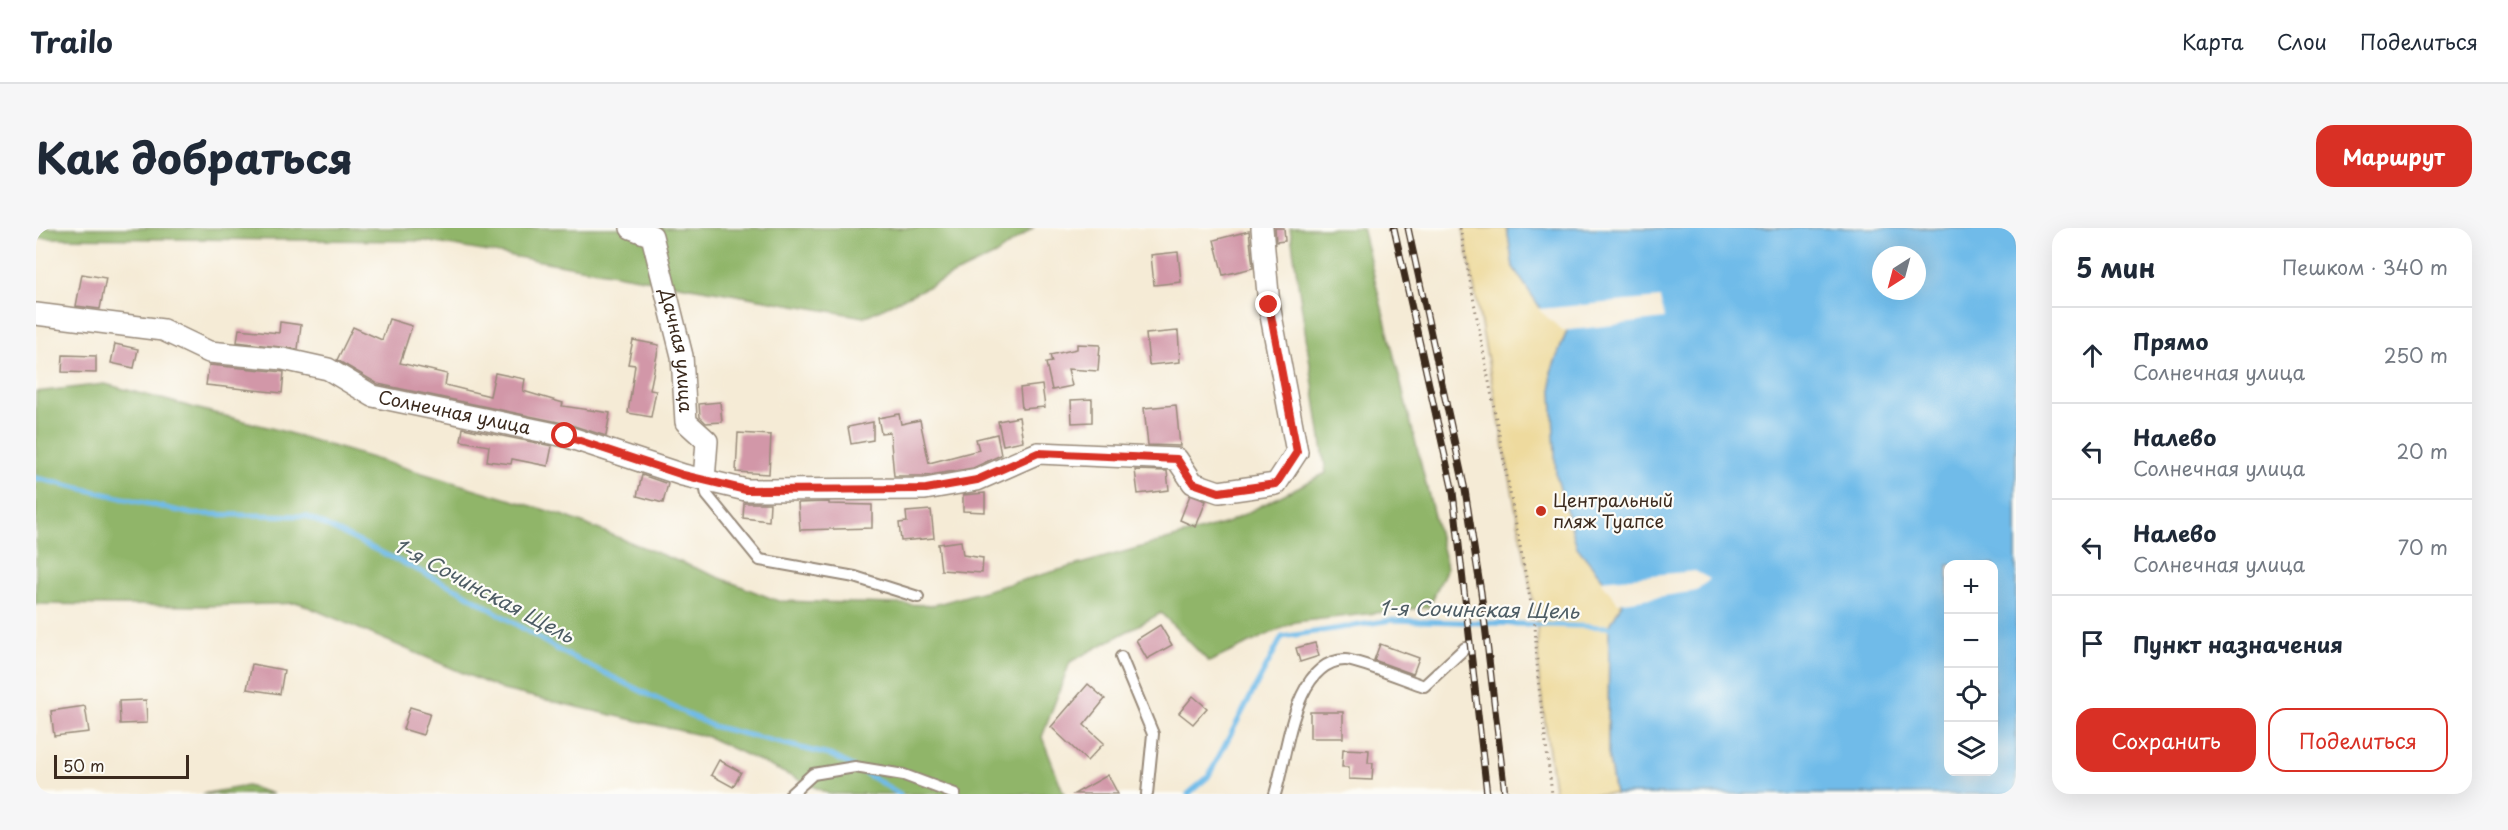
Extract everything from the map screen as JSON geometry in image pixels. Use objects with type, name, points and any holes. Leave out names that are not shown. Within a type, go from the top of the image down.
[{"type":"street","name":"Дачная улица","points":[[631,228],[652,236],[682,356],[686,422],[707,441],[704,480]]},
{"type":"street","name":"Солнечная улица","points":[[36,314],[163,330],[209,352],[283,359],[328,369],[373,396],[565,436],[704,480],[746,490],[926,489],[977,480],[1038,453],[1177,459],[1193,483],[1219,492],[1276,484],[1297,452],[1269,305],[1262,228]]},
{"type":"lane","points":[[704,480],[707,495],[760,560],[855,577],[918,597]]},
{"type":"lane","points":[[1275,794],[1299,699],[1323,667],[1346,660],[1424,686],[1465,648]]},
{"type":"lane","points":[[1121,657],[1154,734],[1147,794]]},
{"type":"lane","points":[[791,794],[813,774],[855,767],[904,775],[955,794]]},
{"type":"path","points":[[1460,228],[1535,625],[1538,679],[1552,794]]},
{"type":"green space","points":[[36,228],[1033,228],[995,255],[864,317],[425,241],[36,238]]},
{"type":"green space","points":[[1290,228],[1362,228],[1447,568],[1429,607],[1295,622],[1209,662],[1161,613],[1070,662],[1042,737],[1064,794],[829,794],[708,737],[503,690],[299,603],[205,606],[36,604],[36,392],[105,384],[282,431],[562,515],[778,601],[934,605],[1227,523],[1326,473]]},
{"type":"green space","points":[[247,786],[273,794],[202,794]]},
{"type":"sand","name":"Центральный пляж Туапсе","points":[[1463,228],[1507,228],[1513,267],[1567,331],[1551,372],[1622,603],[1609,627],[1608,753],[1615,794],[1555,794],[1539,678],[1537,623]]},
{"type":"water","points":[[1507,228],[2016,228],[2016,794],[1615,794],[1608,753],[1609,627],[1622,603],[1577,547],[1556,475],[1551,372],[1567,331],[1541,309],[1513,267]]},
{"type":"pier","points":[[1660,298],[1665,319],[1563,331],[1538,309]]},
{"type":"pier","points":[[1695,571],[1710,579],[1697,591],[1618,603],[1600,580]]},
{"type":"building","points":[[1275,228],[1284,228],[1285,241],[1276,242]]},
{"type":"building","points":[[1249,231],[1253,268],[1223,275],[1214,240]]},
{"type":"building","points":[[1178,252],[1181,282],[1154,285],[1151,255]]},
{"type":"building","points":[[82,274],[106,278],[100,309],[76,306]]},
{"type":"building","points":[[389,319],[412,326],[400,363],[447,374],[445,385],[490,396],[495,373],[525,379],[523,391],[563,403],[562,406],[610,413],[606,436],[568,424],[378,384],[337,360],[353,327],[382,340]]},
{"type":"building","points":[[280,322],[301,325],[298,349],[237,342],[239,329],[279,333]]},
{"type":"building","points":[[1178,331],[1180,362],[1149,365],[1146,334]]},
{"type":"building","points":[[633,340],[659,345],[650,390],[656,391],[651,417],[628,413],[635,365],[628,364]]},
{"type":"building","points":[[115,344],[138,349],[134,368],[111,363]]},
{"type":"building","points":[[1077,344],[1100,345],[1098,371],[1068,369],[1072,386],[1052,390],[1046,363],[1052,362],[1050,355],[1077,349]]},
{"type":"building","points":[[63,355],[96,356],[96,373],[62,372]]},
{"type":"building","points":[[209,365],[284,372],[282,393],[206,385]]},
{"type":"building","points":[[1042,385],[1045,407],[1022,409],[1020,388]]},
{"type":"building","points":[[1092,399],[1092,422],[1072,423],[1071,400]]},
{"type":"building","points":[[720,402],[722,422],[706,423],[700,417],[699,404]]},
{"type":"building","points":[[1176,405],[1180,446],[1148,445],[1144,408]]},
{"type":"building","points":[[899,414],[901,424],[920,420],[929,463],[979,450],[976,439],[997,434],[1001,455],[973,468],[924,476],[894,476],[890,432],[881,433],[878,418]]},
{"type":"building","points":[[1019,417],[1023,441],[1003,445],[998,421]]},
{"type":"building","points":[[873,422],[873,440],[851,444],[848,427]]},
{"type":"building","points":[[463,428],[552,446],[548,466],[512,459],[511,464],[487,461],[489,446],[461,441]]},
{"type":"building","points":[[738,433],[771,435],[769,474],[736,472]]},
{"type":"building","points":[[1135,470],[1167,471],[1169,490],[1138,494]]},
{"type":"building","points":[[642,475],[668,484],[663,503],[637,496]]},
{"type":"building","points":[[985,493],[985,512],[963,511],[963,495]]},
{"type":"building","points":[[1190,495],[1206,501],[1196,527],[1180,520]]},
{"type":"building","points":[[829,502],[829,504],[872,505],[872,528],[800,530],[798,503]]},
{"type":"building","points":[[744,503],[770,503],[769,521],[743,518]]},
{"type":"building","points":[[931,510],[934,538],[901,541],[899,523],[907,522],[906,512]]},
{"type":"building","points":[[961,541],[963,555],[983,558],[982,573],[941,570],[938,544]]},
{"type":"building","points":[[1160,625],[1172,645],[1147,659],[1136,640]]},
{"type":"building","points":[[1315,643],[1319,656],[1300,662],[1296,648]]},
{"type":"building","points":[[1380,644],[1419,658],[1413,674],[1374,660]]},
{"type":"building","points":[[252,664],[284,670],[280,694],[247,689]]},
{"type":"building","points":[[1088,684],[1105,699],[1084,725],[1104,743],[1087,761],[1051,727]]},
{"type":"building","points":[[1193,696],[1207,708],[1193,724],[1179,713]]},
{"type":"building","points":[[146,700],[147,723],[120,724],[119,701]]},
{"type":"building","points":[[85,706],[89,732],[54,736],[51,711]]},
{"type":"building","points":[[410,707],[430,713],[423,735],[403,729]]},
{"type":"building","points":[[1310,712],[1343,712],[1343,738],[1310,738]]},
{"type":"building","points":[[1343,749],[1369,750],[1368,763],[1373,763],[1372,780],[1349,779],[1349,767],[1342,767]]},
{"type":"building","points":[[719,760],[741,772],[733,787],[711,775]]},
{"type":"building","points":[[1108,775],[1118,794],[1074,794]]},
{"type":"waterway","name":"1-я Сочинская Щель","points":[[36,478],[192,514],[306,516],[461,591],[560,651],[712,726],[833,756],[852,766]]},
{"type":"waterway","name":"1-я Сочинская Щель","points":[[1188,794],[1208,777],[1282,637],[1392,620],[1609,627]]},
{"type":"waterway","name":"1-я Сочинская Щель","points":[[863,772],[900,794]]},
{"type":"railway","points":[[1394,228],[1453,492],[1487,794]]},
{"type":"railway","points":[[1408,228],[1465,490],[1481,592],[1505,794]]},
{"type":"place","name":"Центральный пляж Туапсе","points":[[1541,511]]},
{"type":"route","points":[[565,436],[683,475],[746,490],[926,489],[977,480],[1038,453],[1177,459],[1193,483],[1219,492],[1276,484],[1297,452],[1269,305]]}]
